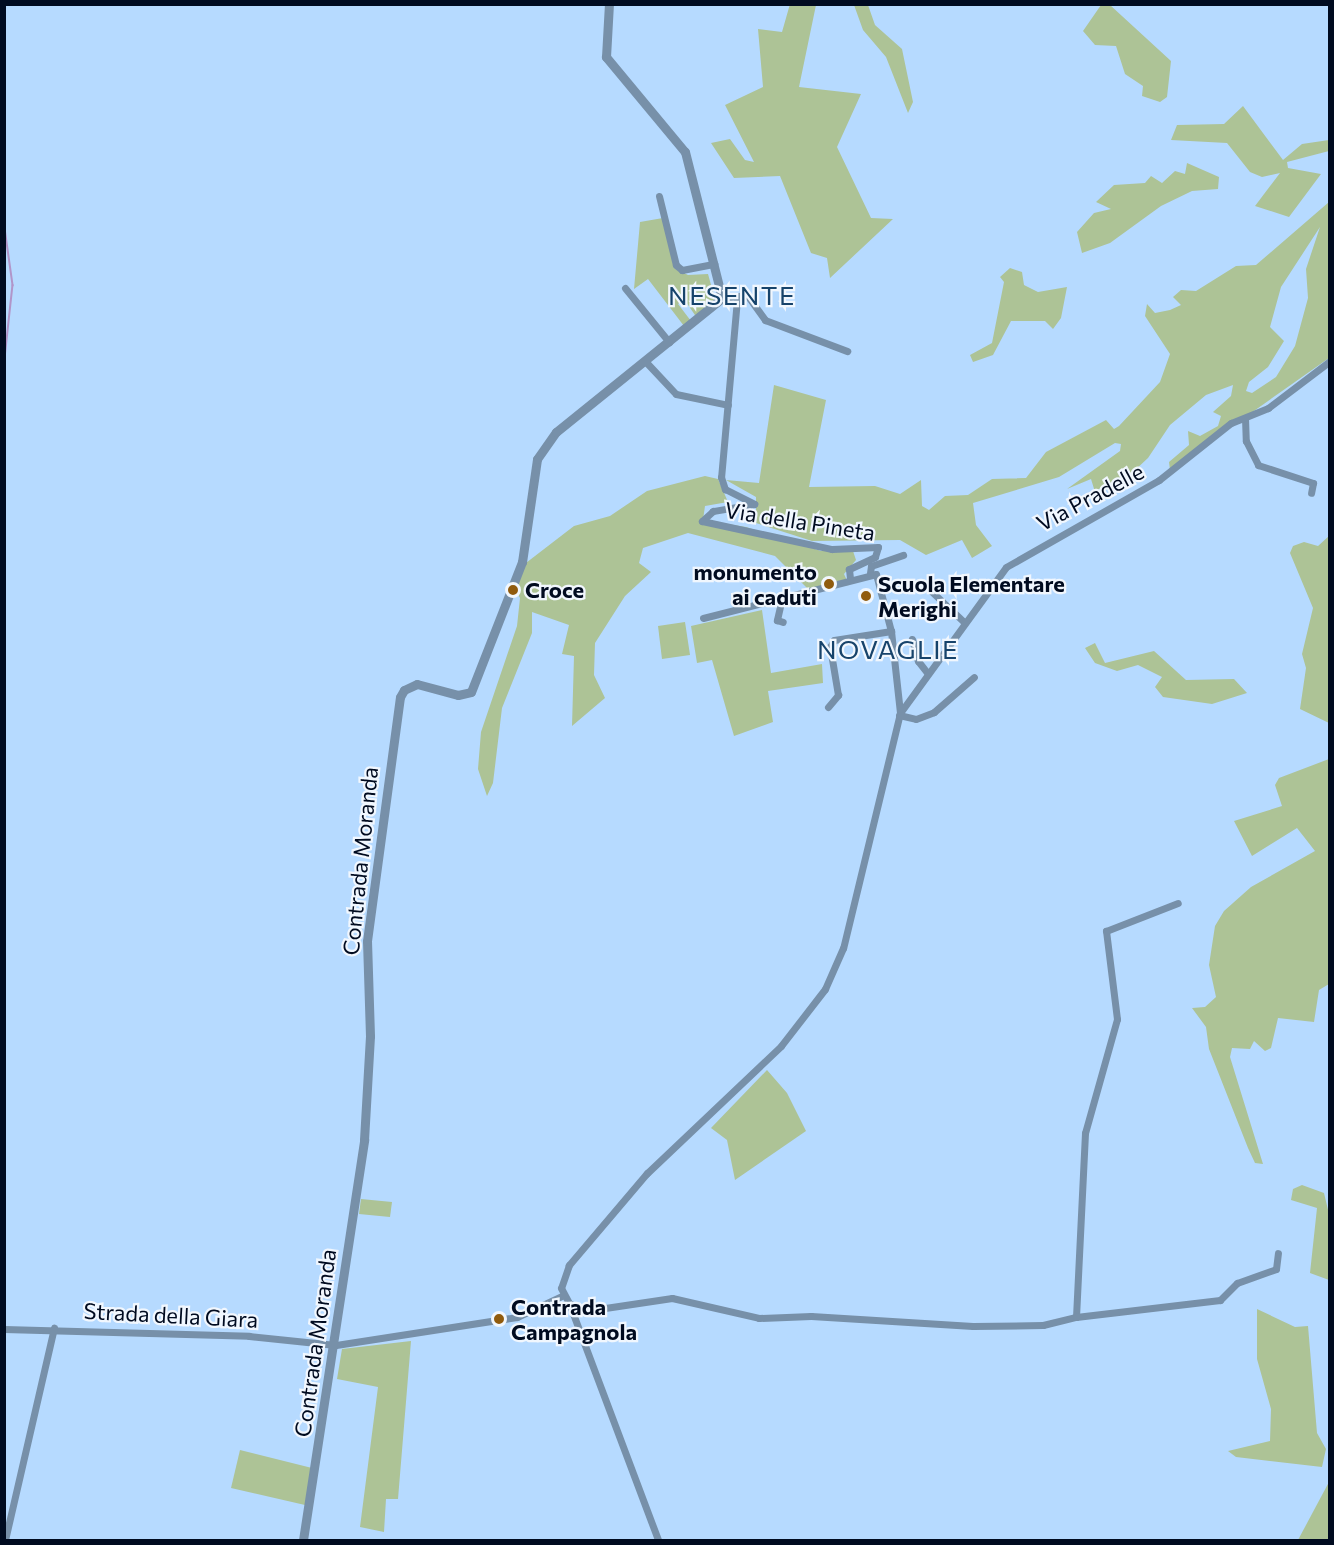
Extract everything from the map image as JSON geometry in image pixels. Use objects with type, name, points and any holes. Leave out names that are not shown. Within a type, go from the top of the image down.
[{"type":"street","points":[[609,4],[606,57],[685,152],[722,298]]},
{"type":"street","points":[[659,196],[676,266],[682,270],[714,264]]},
{"type":"street","points":[[625,288],[669,342]]},
{"type":"street","points":[[728,405],[676,394],[645,361],[722,298],[736,299],[747,295],[765,321],[848,351]]},
{"type":"street","name":"Via della Pineta","points":[[736,299],[721,477],[725,489],[754,504],[713,512],[702,521],[832,549],[878,547],[875,557],[849,569],[850,579]]},
{"type":"street","name":"Contrada Moranda","points":[[303,1540],[336,1345],[368,1098],[367,941],[400,698],[409,686],[458,695],[477,685],[522,562],[537,459],[556,432],[645,361]]},
{"type":"street","name":"Via Pradelle","points":[[899,714],[990,584],[1024,554],[1159,480],[1245,418],[1268,408],[1329,361]]},
{"type":"street","points":[[1245,418],[1246,441],[1258,465],[1313,483],[1311,493]]},
{"type":"street","points":[[870,573],[871,566],[903,555]]},
{"type":"street","points":[[703,618],[870,573]]},
{"type":"street","points":[[658,1540],[569,1303],[564,1295],[569,1265],[617,1207],[781,1046],[825,989],[843,948],[899,714],[891,631],[881,583],[870,573]]},
{"type":"street","points":[[930,590],[964,622]]},
{"type":"street","points":[[782,598],[777,620],[783,622]]},
{"type":"street","points":[[828,708],[838,695],[830,647],[834,640],[891,631]]},
{"type":"street","points":[[912,639],[918,661],[928,674]]},
{"type":"street","points":[[899,714],[916,719],[934,712],[974,677]]},
{"type":"street","points":[[1076,1317],[1085,1133],[1117,1019],[1106,932],[1178,903]]},
{"type":"street","points":[[569,1303],[585,1311],[672,1298],[759,1318],[811,1316],[983,1327],[1042,1325],[1076,1317],[1220,1300],[1237,1283],[1278,1269],[1278,1253]]},
{"type":"street","points":[[336,1345],[517,1317],[564,1295]]},
{"type":"street","points":[[6,1540],[54,1328]]},
{"type":"street","name":"Strada della Giara","points":[[4,1329],[54,1328],[336,1345]]},
{"type":"green space","points":[[790,4],[816,5],[799,87],[861,94],[837,147],[871,218],[893,219],[830,278],[827,258],[811,253],[780,176],[734,178],[711,143],[730,139],[745,160],[754,162],[725,105],[763,87],[758,29],[782,32]]},
{"type":"green space","points":[[854,5],[868,5],[875,25],[902,49],[913,102],[908,113],[886,57],[863,30]]},
{"type":"green space","points":[[1101,5],[1110,5],[1171,61],[1167,97],[1160,102],[1142,96],[1143,86],[1125,74],[1116,46],[1095,45],[1083,31]]},
{"type":"green space","points":[[1243,106],[1283,160],[1302,144],[1329,140],[1329,151],[1287,162],[1288,168],[1321,174],[1289,217],[1255,206],[1280,173],[1262,177],[1250,172],[1227,143],[1171,140],[1177,125],[1224,124]]},
{"type":"green space","points":[[1187,163],[1219,177],[1218,189],[1192,191],[1161,206],[1110,243],[1082,253],[1077,232],[1094,213],[1111,209],[1096,202],[1114,185],[1145,183],[1151,176],[1162,183],[1175,171],[1185,174]]},
{"type":"green space","points":[[1329,202],[1329,358],[1170,470],[1169,462],[1189,445],[1188,431],[1200,436],[1218,426],[1221,416],[1213,412],[1231,396],[1233,385],[1206,395],[1170,425],[1148,458],[1118,486],[1105,485],[1095,492],[1091,479],[1067,489],[1120,451],[1121,444],[1115,443],[1059,477],[973,503],[976,525],[992,546],[972,558],[962,540],[926,555],[900,540],[812,541],[756,523],[756,497],[726,480],[759,483],[774,385],[826,400],[809,487],[875,486],[900,494],[921,480],[922,506],[929,510],[945,496],[968,495],[992,479],[1026,478],[1046,452],[1106,420],[1114,429],[1119,426],[1160,382],[1170,354],[1145,316],[1147,304],[1155,313],[1170,310],[1181,305],[1173,297],[1181,290],[1196,291],[1236,266],[1256,265]],"holes":[[[1320,227],[1306,269],[1308,298],[1295,346],[1276,377],[1252,393],[1246,391],[1249,382],[1268,367],[1284,341],[1270,327],[1281,287]]]},
{"type":"green space","points":[[663,218],[674,268],[688,275],[708,274],[715,299],[697,318],[684,299],[678,304],[691,321],[684,326],[648,279],[634,289],[640,222]]},
{"type":"green space","points":[[1010,268],[1022,272],[1024,285],[1038,292],[1067,287],[1061,318],[1053,329],[1045,321],[1011,321],[993,355],[973,362],[970,355],[992,343],[1004,282],[1000,277]]},
{"type":"green space","points":[[705,476],[718,479],[728,502],[705,506],[703,520],[746,527],[821,551],[853,551],[856,560],[844,574],[849,585],[810,591],[775,556],[688,533],[643,548],[639,563],[651,572],[625,596],[595,643],[594,675],[605,698],[572,726],[574,656],[562,654],[569,625],[532,612],[532,633],[502,708],[493,783],[487,796],[478,769],[481,732],[517,626],[520,598],[514,588],[522,566],[574,526],[610,516],[647,491]]},
{"type":"green space","points":[[1329,536],[1329,723],[1300,709],[1306,668],[1302,654],[1313,608],[1290,553],[1293,546],[1304,542],[1318,546]]},
{"type":"green space","points":[[762,610],[771,673],[822,664],[823,683],[768,691],[773,722],[734,736],[712,660],[697,663],[691,626]]},
{"type":"green space","points":[[685,622],[690,655],[662,659],[658,626]]},
{"type":"green space","points":[[1095,643],[1105,663],[1154,651],[1186,680],[1234,679],[1247,693],[1212,704],[1163,697],[1155,687],[1162,677],[1138,665],[1117,671],[1095,663],[1085,648]]},
{"type":"green space","points":[[1329,759],[1329,984],[1319,990],[1314,1022],[1278,1018],[1271,1048],[1265,1051],[1254,1041],[1250,1049],[1232,1048],[1230,1057],[1263,1164],[1255,1163],[1209,1049],[1206,1027],[1192,1008],[1205,1007],[1216,997],[1209,965],[1215,926],[1224,911],[1251,887],[1315,851],[1297,828],[1252,856],[1234,821],[1282,806],[1275,785],[1279,778]]},
{"type":"green space","points":[[767,1070],[787,1093],[806,1131],[735,1180],[727,1140],[711,1128]]},
{"type":"green space","points":[[1302,1185],[1324,1193],[1329,1214],[1329,1280],[1310,1273],[1317,1208],[1291,1200],[1293,1189]]},
{"type":"green space","points":[[361,1199],[392,1202],[390,1217],[359,1214]]},
{"type":"green space","points":[[1257,1309],[1295,1327],[1308,1326],[1317,1433],[1326,1449],[1322,1467],[1236,1457],[1228,1451],[1270,1441],[1271,1409],[1257,1359]]},
{"type":"green space","points":[[411,1341],[398,1499],[386,1499],[384,1532],[360,1527],[378,1387],[337,1379],[342,1349]]},
{"type":"green space","points":[[240,1450],[312,1468],[305,1505],[231,1488]]},
{"type":"green space","points":[[1329,1482],[1329,1540],[1298,1540]]},
{"type":"waterway","points":[[4,221],[13,285],[4,368]]},
{"type":"place","name":"monumento ai caduti","points":[[829,584]]},
{"type":"place","name":"Croce","points":[[513,590]]},
{"type":"place","name":"Scuola Elementare Merighi","points":[[866,596]]},
{"type":"place","name":"Contrada Campagnola","points":[[499,1319]]},
{"type":"district","name":"NESENTE","points":[[732,295]]},
{"type":"district","name":"NOVAGLIE","points":[[888,649]]}]
